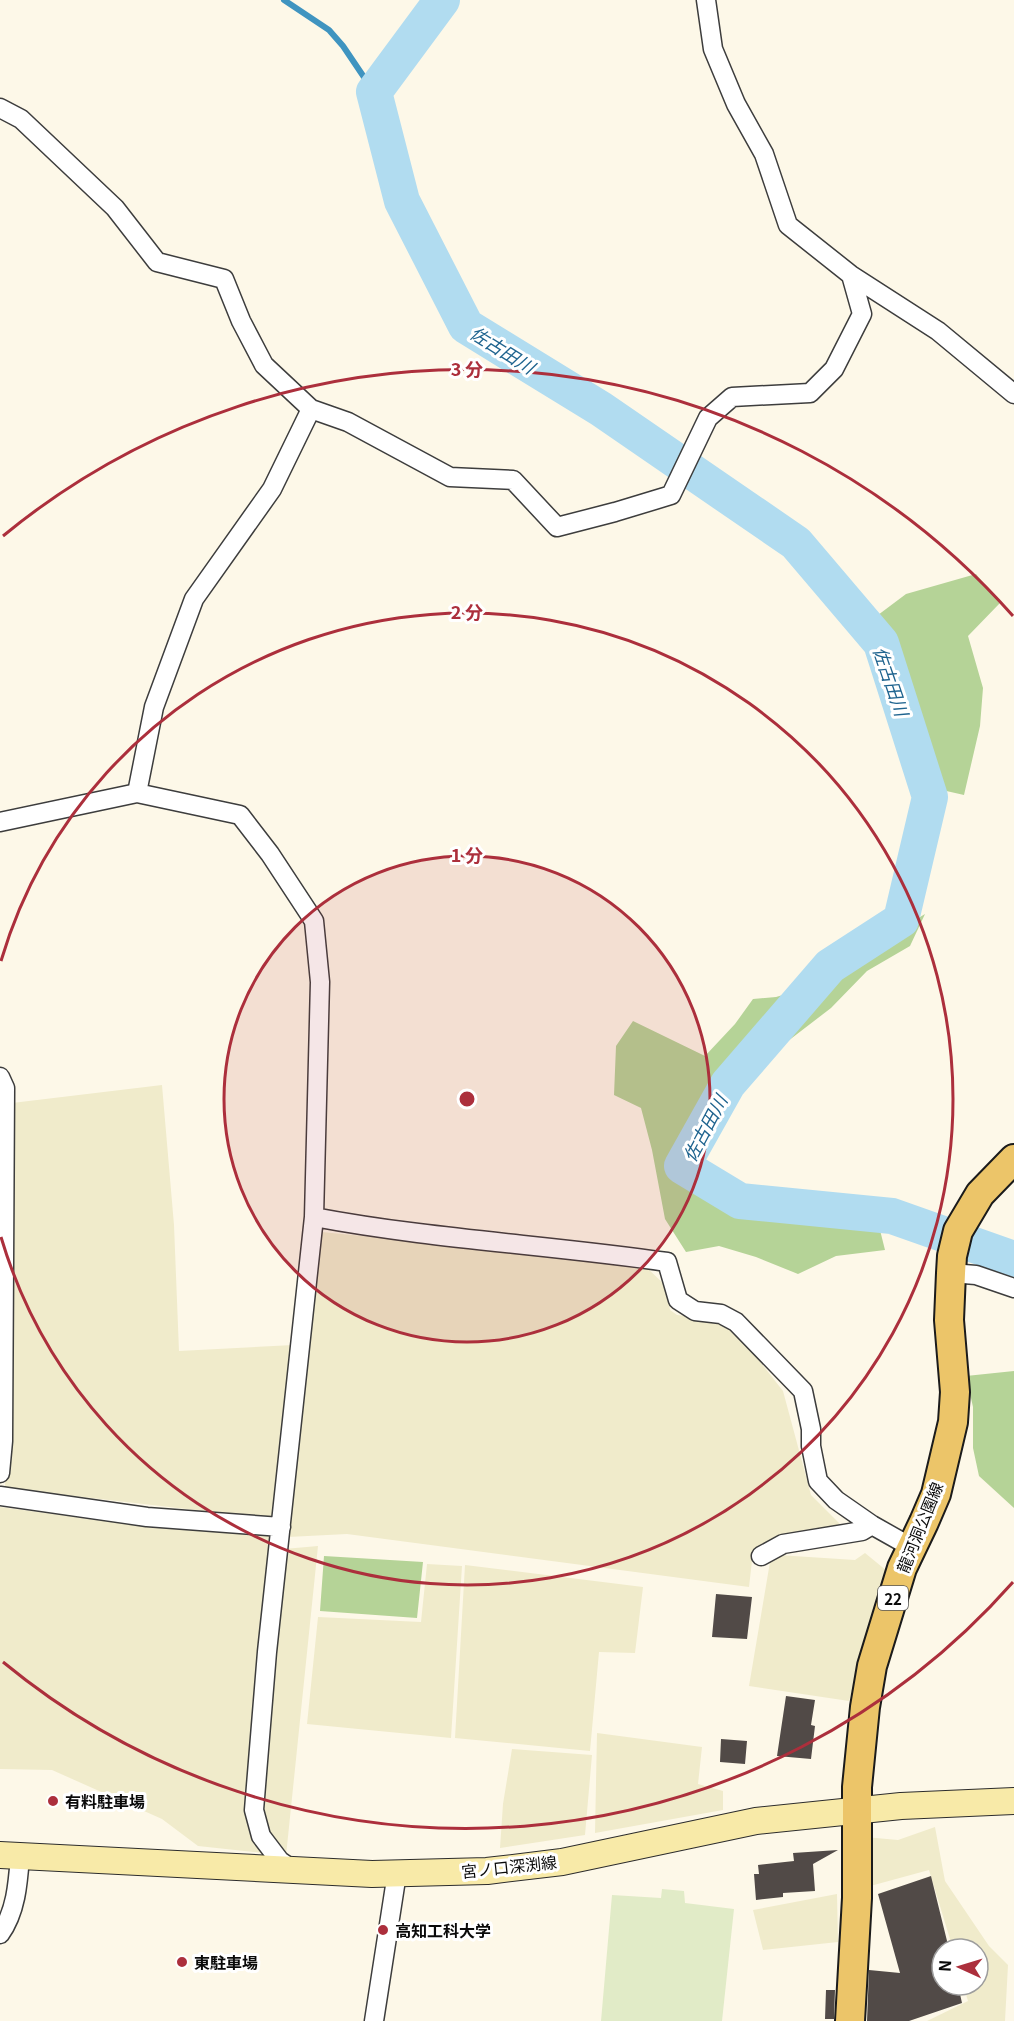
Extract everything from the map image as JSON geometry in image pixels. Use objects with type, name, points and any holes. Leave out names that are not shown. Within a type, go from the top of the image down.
[{"type":"main road","name":"龍河洞公園線","points":[[850,2021],[857,1898],[857,1787],[865,1707],[872,1666],[902,1568],[936,1494],[953,1422],[956,1392],[949,1320],[951,1264],[958,1231],[980,1194],[1014,1159]]},
{"type":"main road","name":"宮ノ口深渕線","points":[[10,1856],[397,1874],[487,1871],[562,1862],[756,1821],[857,1810],[1014,1801]]},
{"type":"street","points":[[706,0],[713,49],[736,104],[764,153],[788,225],[851,275],[938,331],[1014,394]]},
{"type":"street","points":[[0,108],[21,119],[115,208],[157,262],[224,279],[241,321],[264,365],[311,409],[348,422],[450,477],[513,480],[557,527],[615,513],[671,495],[708,418],[732,397],[810,393],[834,369],[862,314],[851,275]]},
{"type":"street","points":[[137,793],[154,707],[194,599],[272,489],[311,409]]},
{"type":"street","points":[[0,822],[137,793],[240,815],[270,854],[314,921],[320,982],[314,1216],[267,1652],[254,1810],[261,1836],[280,1861],[293,1870]]},
{"type":"street","points":[[0,1077],[5,1088],[3,1441],[0,1473]]},
{"type":"street","points":[[314,1216],[369,1227],[602,1252],[667,1262],[678,1300],[694,1311],[721,1314],[736,1322],[803,1391],[818,1481],[836,1500],[872,1525],[911,1547]]},
{"type":"street","points":[[951,1264],[1014,1288]]},
{"type":"street","points":[[0,1496],[147,1517],[281,1527]]},
{"type":"street","points":[[761,1556],[783,1544],[862,1531],[872,1525]]},
{"type":"street","points":[[0,1934],[6,1925],[17,1892],[10,1856]]},
{"type":"street","points":[[374,2021],[397,1874]]},
{"type":"shaded area","points":[[162,1085],[174,1225],[179,1351],[293,1345],[274,1519],[5,1488],[12,1103]]},
{"type":"shaded area","points":[[322,1232],[643,1264],[666,1286],[670,1310],[677,1315],[717,1319],[739,1335],[783,1391],[811,1495],[854,1538],[783,1534],[753,1552],[749,1587],[347,1534],[288,1537]]},
{"type":"shaded area","points":[[0,1507],[142,1526],[272,1535],[245,1814],[264,1853],[198,1846],[162,1819],[52,1770],[0,1769]]},
{"type":"shaded area","points":[[318,1546],[286,1856],[268,1834],[261,1812],[284,1549]]},
{"type":"shaded area","points":[[865,1553],[887,1571],[849,1701],[749,1686],[770,1562],[778,1555],[855,1560]]},
{"type":"shaded area","points":[[427,1564],[462,1566],[451,1738],[307,1724],[318,1617],[421,1622]]},
{"type":"shaded area","points":[[465,1565],[643,1587],[635,1653],[599,1652],[590,1751],[455,1738]]},
{"type":"shaded area","points":[[597,1733],[702,1747],[698,1784],[723,1791],[723,1810],[595,1833]]},
{"type":"shaded area","points":[[512,1749],[592,1755],[585,1835],[500,1848],[503,1804]]},
{"type":"shaded area","points":[[935,1827],[945,1881],[983,1937],[949,1937],[929,1870],[863,1888],[865,1837],[898,1840]]},
{"type":"shaded area","points":[[837,1894],[838,1942],[763,1950],[753,1910]]},
{"type":"shaded area","points":[[990,1947],[1008,1965],[1005,2021],[927,2021],[968,2001],[967,1997],[990,1997]]},
{"type":"green space","points":[[976,574],[1000,603],[968,636],[983,688],[980,726],[964,795],[942,790],[919,755],[907,692],[878,615],[906,594]]},
{"type":"green space","points":[[925,914],[910,946],[867,971],[831,1008],[788,1041],[756,1060],[721,1102],[697,1140],[694,1174],[725,1194],[776,1212],[831,1219],[862,1214],[880,1230],[885,1250],[836,1256],[798,1274],[756,1257],[719,1246],[686,1252],[665,1219],[652,1150],[641,1108],[614,1095],[616,1046],[633,1021],[705,1056],[735,1024],[753,999],[776,997],[810,987],[844,968],[885,938]]},
{"type":"green space","points":[[1014,1371],[1014,1508],[979,1476],[973,1448],[973,1407],[966,1376]]},
{"type":"green space","points":[[324,1556],[423,1562],[417,1618],[320,1611]]},
{"type":"green space","points":[[662,1889],[684,1891],[685,1903],[734,1909],[722,2021],[601,2021],[612,1895],[661,1898]]},
{"type":"building","points":[[716,1594],[752,1597],[747,1639],[712,1637]]},
{"type":"building","points":[[786,1696],[815,1700],[811,1725],[815,1726],[811,1759],[777,1756]]},
{"type":"building","points":[[721,1739],[747,1741],[745,1764],[720,1762]]},
{"type":"building","points":[[838,1850],[813,1864],[815,1891],[783,1893],[783,1897],[756,1900],[754,1874],[759,1874],[758,1865],[794,1861],[793,1853]]},
{"type":"building","points":[[931,1876],[946,1937],[930,1937],[930,1997],[961,1997],[962,2003],[909,2021],[867,2021],[869,1970],[900,1973],[878,1894]]},
{"type":"building","points":[[826,1990],[835,1990],[834,2019],[825,2019]]},
{"type":"waterway","points":[[284,0],[329,30],[343,46],[374,92]]},
{"type":"waterway","name":"佐古田川","points":[[442,0],[374,92],[402,201],[466,326],[601,409],[796,543],[881,643],[930,797],[901,920],[830,966],[728,1084],[682,1166],[740,1201],[892,1216],[1014,1259]]},
{"type":"place","name":"有料駐車場","points":[[53,1801]]},
{"type":"place","name":"高知工科大学","points":[[383,1930]]},
{"type":"place","name":"東駐車場","points":[[182,1962]]}]
